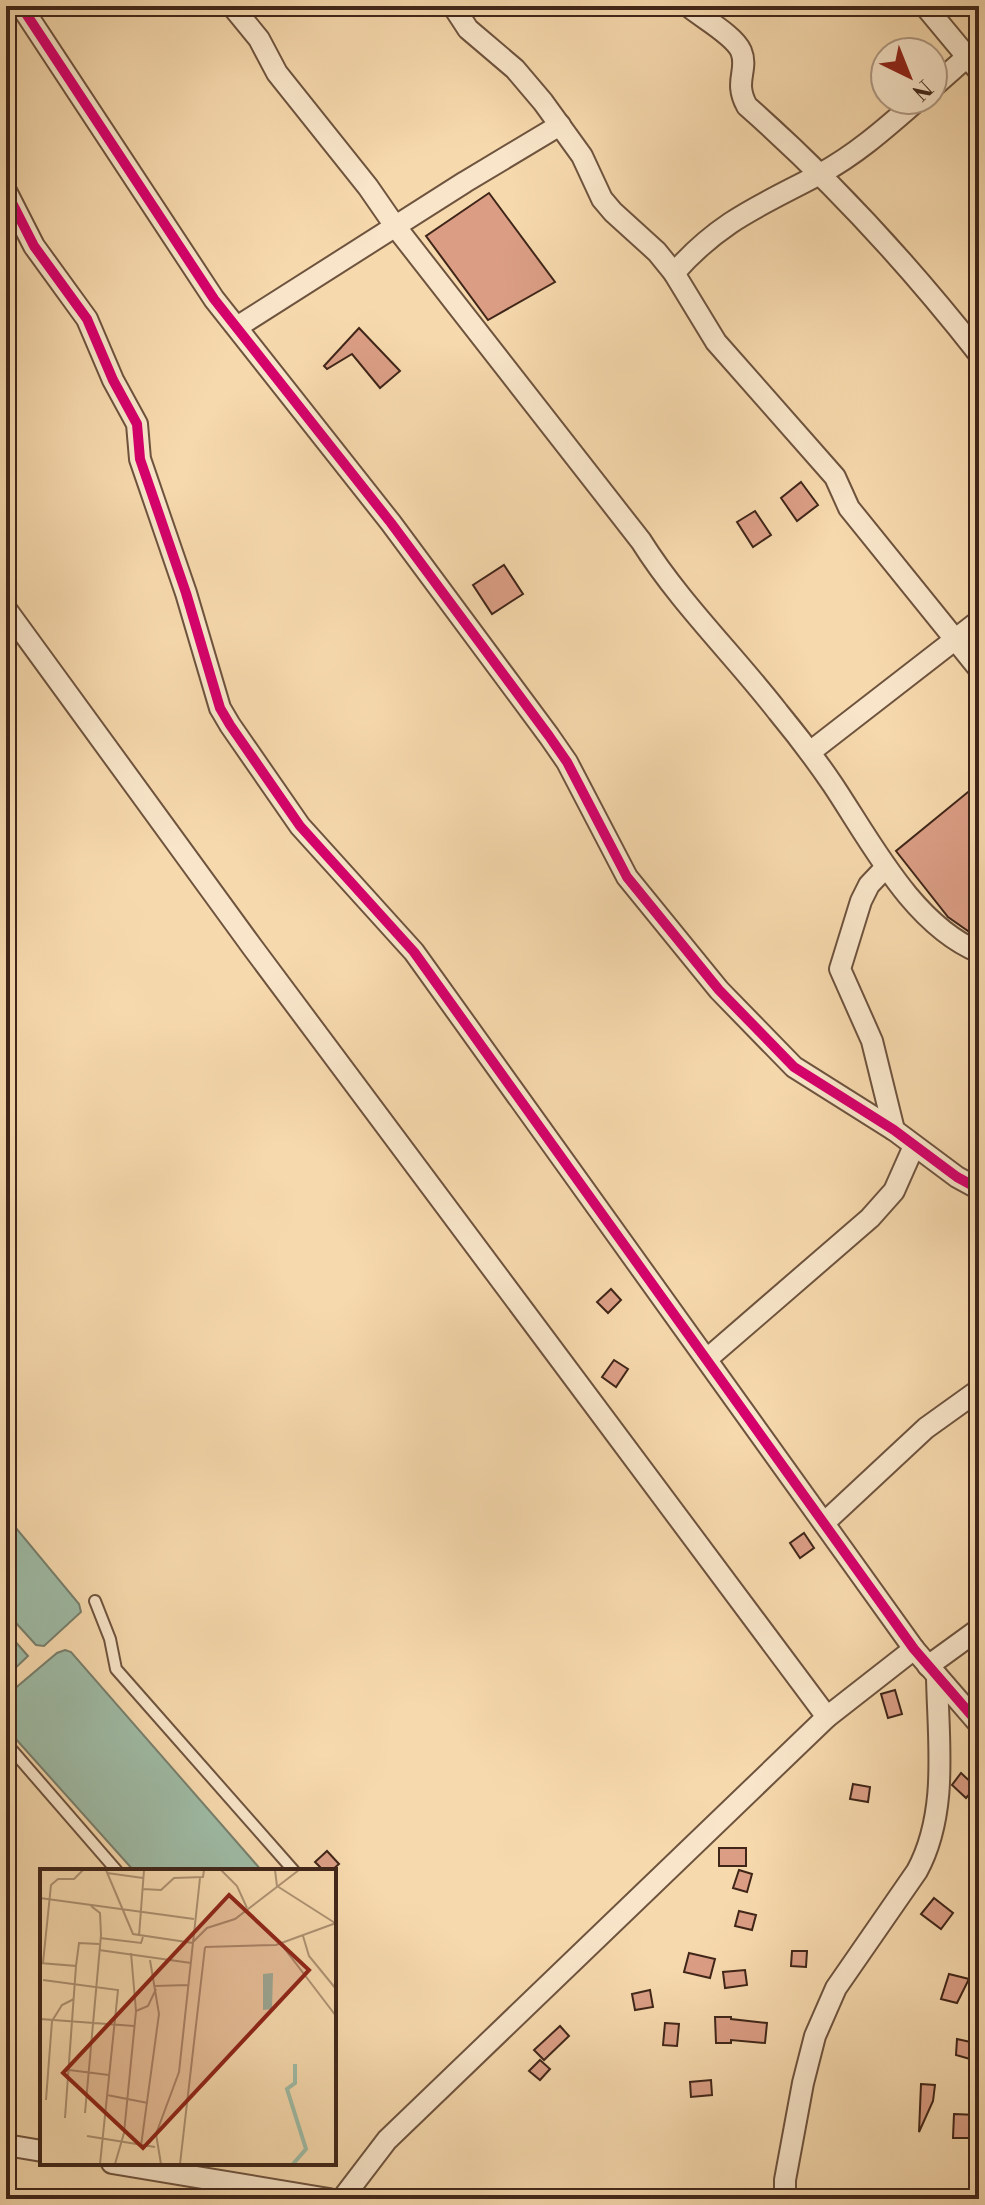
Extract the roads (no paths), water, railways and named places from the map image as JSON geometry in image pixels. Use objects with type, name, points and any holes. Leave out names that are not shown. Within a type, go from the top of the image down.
[{"type":"street","points":[[21,6],[214,299],[391,523],[549,736],[567,762],[636,890],[719,990],[794,1067],[894,1130],[979,1189]]},
{"type":"street","points":[[232,6],[259,39],[277,73],[641,541],[664,579],[810,752],[886,867],[937,927],[964,946],[979,952]]},
{"type":"street","points":[[453,6],[468,29],[515,69],[560,125],[582,156],[608,206],[649,244],[674,273],[716,342],[835,477],[849,508],[979,669]]},
{"type":"street","points":[[688,6],[724,33],[741,51],[743,69],[739,92],[747,106],[822,173],[979,354]]},
{"type":"street","points":[[925,6],[974,64],[949,78]]},
{"type":"street","points":[[674,273],[695,249],[735,217],[822,173],[865,145],[899,116]]},
{"type":"street","points":[[237,327],[560,125]]},
{"type":"street","points":[[6,191],[34,246],[87,319],[113,380],[137,424],[140,459],[186,593],[220,708],[230,725],[300,826],[414,952],[914,1649],[979,1724]]},
{"type":"street","points":[[6,609],[253,948],[827,1717]]},
{"type":"street","points":[[810,752],[979,621]]},
{"type":"street","points":[[886,867],[869,885],[861,901],[840,969],[872,1041],[894,1130]]},
{"type":"street","points":[[707,1359],[870,1218],[894,1191],[914,1146]]},
{"type":"street","points":[[824,1523],[926,1428],[979,1390]]},
{"type":"street","points":[[932,1671],[979,1629]]},
{"type":"street","points":[[342,2199],[387,2140],[827,1717],[914,1649]]},
{"type":"street","points":[[785,2199],[785,2180],[815,2036],[836,1988],[928,1851],[940,1789],[932,1671]]},
{"type":"street","points":[[6,2145],[40,2151]]},
{"type":"street","points":[[124,2165],[329,2199]]},
{"type":"lane","points":[[95,1601],[110,1639],[116,1669],[292,1869]]},
{"type":"lane","points":[[6,1743],[115,1869]]}]
